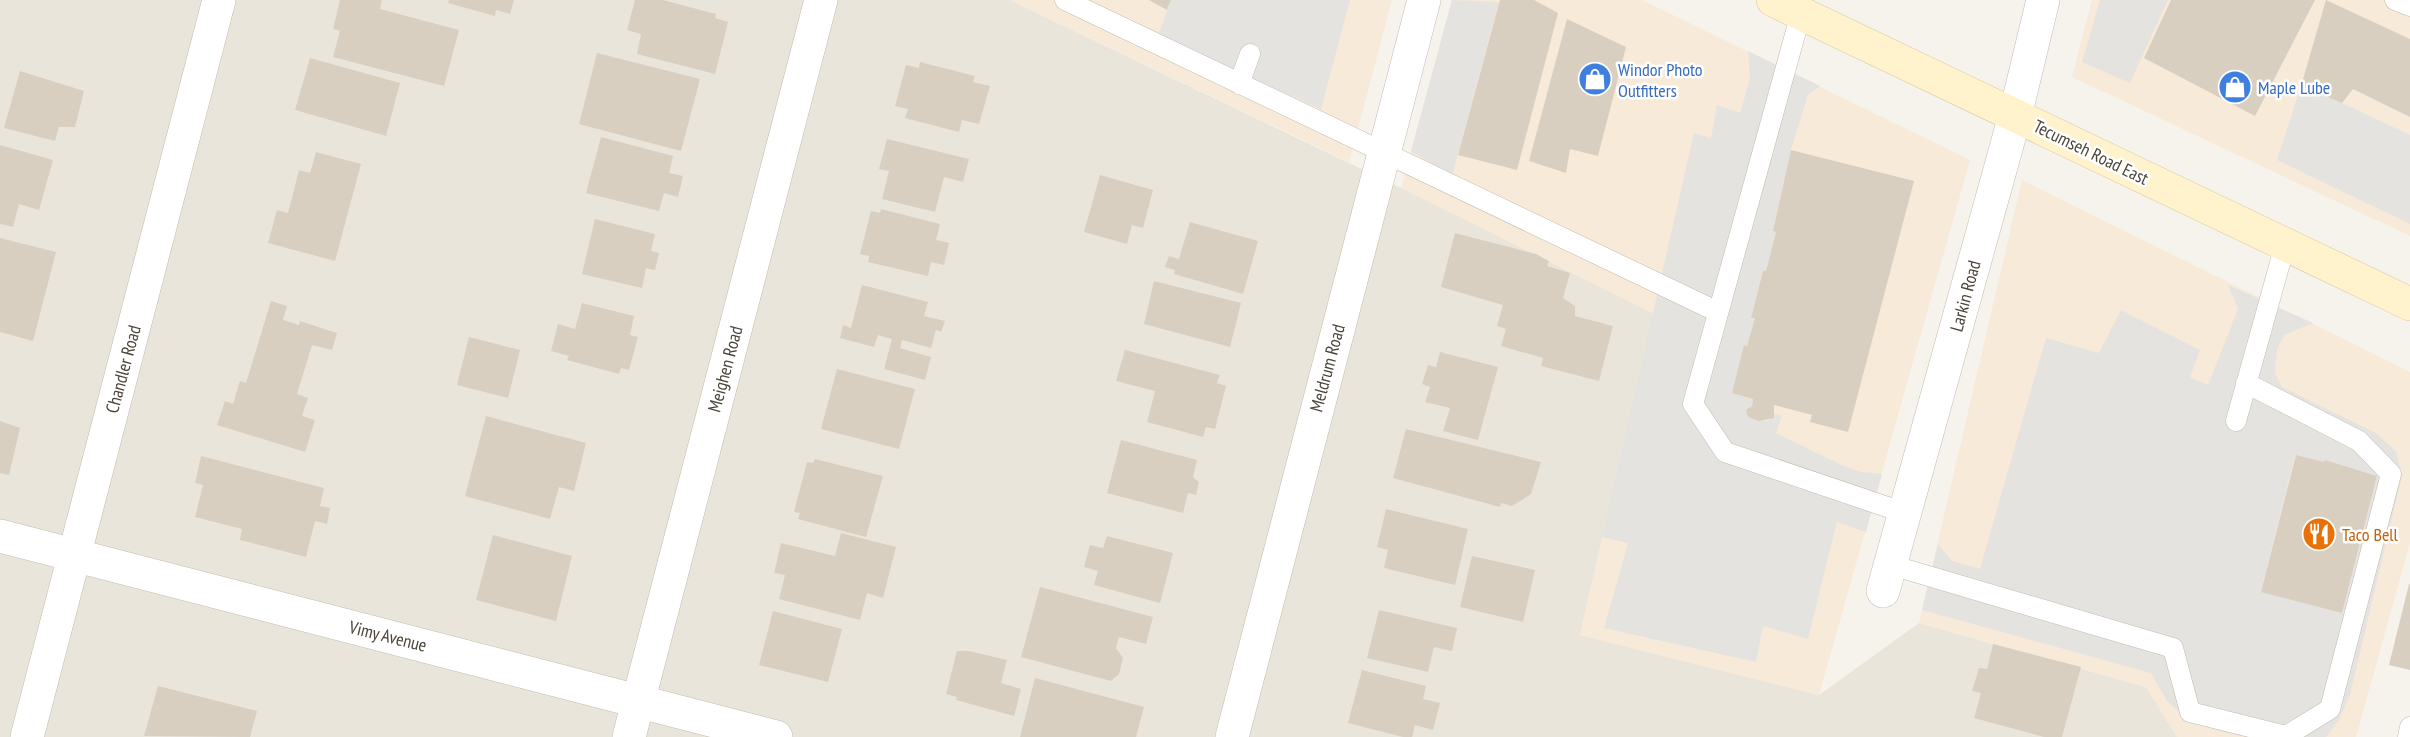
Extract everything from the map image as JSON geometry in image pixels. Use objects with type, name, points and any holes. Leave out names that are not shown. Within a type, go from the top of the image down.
[{"type":"main road","name":"Tecumseh Road East","points":[[1787,7],[2410,304]]},
{"type":"street","name":"Chandler Road","points":[[27,737],[219,0]]},
{"type":"street","name":"Meighen Road","points":[[629,737],[821,0]]},
{"type":"street","name":"Meldrum Road","points":[[1232,737],[1424,0]]},
{"type":"street","name":"Larkin Road","points":[[1887,578],[2015,116],[2043,0]]},
{"type":"street","name":"Vimy Avenue","points":[[0,536],[776,737]]},
{"type":"lane","points":[[1065,0],[1718,312]]},
{"type":"lane","points":[[2395,0],[2410,6]]},
{"type":"lane","points":[[1787,7],[1718,312],[1693,404],[1725,452],[1905,513]]},
{"type":"lane","points":[[1239,84],[1250,54]]},
{"type":"lane","points":[[2236,421],[2285,245]]},
{"type":"lane","points":[[1887,578],[2173,648],[2190,712],[2286,736],[2330,709],[2391,474],[2359,441],[2246,383]]},
{"type":"lane","points":[[2408,737],[2410,727]]},
{"type":"shaded area","points":[[0,0],[1010,0],[1401,188],[1654,313],[1580,635],[1819,695],[1919,623],[2146,687],[2177,737],[0,737]]},
{"type":"shaded area","points":[[1010,0],[1392,0],[1349,162]]},
{"type":"shaded area","points":[[1171,0],[1350,0],[1321,109],[1158,36]]},
{"type":"shaded area","points":[[1452,0],[1642,0],[1970,160],[1819,695],[1580,635],[1654,314],[1401,188]]},
{"type":"shaded area","points":[[1452,0],[1499,2],[1452,176],[1411,151]]},
{"type":"shaded area","points":[[2092,0],[2410,0],[2410,236],[2072,77]]},
{"type":"shaded area","points":[[2100,0],[2168,0],[2130,83],[2082,62]]},
{"type":"shaded area","points":[[1748,51],[1820,86],[1808,95],[1791,150],[1773,231],[1776,232],[1751,318],[1755,318],[1747,346],[1744,346],[1732,393],[1753,399],[1752,406],[1746,410],[1748,417],[1767,421],[1776,414],[1782,416],[1776,433],[1844,466],[1861,472],[1882,474],[1866,532],[1837,522],[1808,639],[1763,626],[1756,662],[1604,628],[1628,543],[1602,537],[1694,133],[1711,138],[1717,105],[1740,113],[1750,79]]},
{"type":"shaded area","points":[[2301,86],[2410,135],[2410,224],[2277,160]]},
{"type":"shaded area","points":[[2022,180],[2410,372],[2410,543],[2356,737],[2177,737],[2146,687],[1919,623]]},
{"type":"shaded area","points":[[2228,285],[2313,323],[2284,335],[2277,350],[2275,373],[2282,387],[2376,433],[2396,451],[2402,476],[2350,695],[2339,720],[2326,737],[2246,737],[2223,732],[2187,719],[2167,701],[2151,673],[1922,610],[1938,544],[1952,561],[1980,569],[2046,338],[2099,353],[2121,310],[2200,350],[2190,377],[2208,385],[2238,309]],"holes":[[[2295,455],[2324,462],[2325,460],[2377,476],[2342,613],[2261,591]]]},
{"type":"building","points":[[340,0],[382,0],[380,9],[459,30],[444,86],[333,57],[340,31],[333,29]]},
{"type":"building","points":[[449,0],[514,0],[510,14],[496,10],[495,16],[448,3]]},
{"type":"building","points":[[635,0],[663,0],[716,14],[715,18],[728,22],[715,74],[637,54],[641,34],[627,30]]},
{"type":"building","points":[[1149,0],[1171,0],[1167,10]]},
{"type":"building","points":[[1500,0],[1534,0],[1558,13],[1517,170],[1458,155]]},
{"type":"building","name":"Maple Lube","points":[[2171,0],[2315,0],[2255,116],[2144,58]]},
{"type":"building","points":[[2326,0],[2410,39],[2410,117],[2353,89],[2342,103],[2301,86]]},
{"type":"building","points":[[1567,19],[1626,47],[1598,156],[1570,149],[1566,173],[1529,161]]},
{"type":"building","points":[[597,53],[700,79],[681,151],[579,124]]},
{"type":"building","points":[[310,58],[400,83],[386,136],[295,110]]},
{"type":"building","points":[[920,62],[975,76],[973,82],[990,86],[979,124],[962,120],[959,132],[905,118],[908,109],[895,106],[906,65],[919,68]]},
{"type":"building","points":[[20,71],[84,91],[75,127],[59,127],[55,141],[4,128]]},
{"type":"building","points":[[601,137],[673,156],[669,173],[683,176],[678,197],[664,193],[659,211],[586,193]]},
{"type":"building","points":[[887,139],[969,159],[963,182],[944,177],[935,212],[882,199],[889,171],[879,169]]},
{"type":"building","points":[[0,145],[53,160],[39,210],[19,204],[13,227],[0,224]]},
{"type":"building","points":[[1791,150],[1914,181],[1848,432],[1810,422],[1812,415],[1774,405],[1774,418],[1759,421],[1748,417],[1746,410],[1752,406],[1753,399],[1732,393],[1744,345],[1747,346],[1755,318],[1751,318],[1776,232],[1773,231]]},
{"type":"building","points":[[316,152],[361,164],[335,261],[268,243],[277,210],[288,213],[299,170],[310,173]]},
{"type":"building","points":[[1100,175],[1153,190],[1143,228],[1132,225],[1127,244],[1084,232]]},
{"type":"building","points":[[881,209],[940,224],[936,240],[949,243],[944,265],[931,262],[928,276],[868,262],[869,256],[860,254],[871,211],[880,213]]},
{"type":"building","points":[[595,219],[655,234],[651,251],[659,253],[655,270],[646,268],[642,288],[582,274]]},
{"type":"building","points":[[1190,222],[1258,241],[1243,294],[1174,274],[1175,270],[1165,267],[1169,256],[1179,259]]},
{"type":"building","points":[[1455,233],[1536,254],[1549,261],[1547,266],[1570,273],[1563,298],[1575,306],[1575,316],[1613,326],[1599,381],[1541,366],[1543,358],[1501,346],[1506,329],[1497,326],[1503,305],[1441,287]]},
{"type":"building","points":[[0,238],[56,252],[33,341],[0,332]]},
{"type":"building","points":[[1154,281],[1241,303],[1230,347],[1144,324]]},
{"type":"building","points":[[862,285],[928,302],[924,316],[945,321],[941,332],[936,330],[931,348],[902,340],[900,348],[931,357],[925,380],[884,369],[892,339],[878,335],[874,347],[840,338],[843,325],[851,328]]},
{"type":"building","points":[[271,301],[287,306],[283,320],[299,325],[300,321],[337,333],[332,350],[312,345],[297,394],[308,398],[302,416],[315,420],[305,452],[217,425],[225,401],[233,404],[240,381],[246,383]]},
{"type":"building","points":[[582,303],[634,316],[630,335],[638,337],[629,370],[621,368],[619,374],[567,360],[569,356],[551,351],[558,324],[575,329]]},
{"type":"building","points":[[469,337],[520,350],[508,398],[457,385]]},
{"type":"building","points":[[1125,350],[1220,375],[1217,383],[1226,386],[1215,429],[1206,427],[1203,437],[1147,422],[1155,391],[1116,381]]},
{"type":"building","points":[[1440,352],[1498,367],[1478,440],[1443,431],[1450,408],[1425,402],[1430,387],[1422,384],[1428,365],[1436,367]]},
{"type":"building","points":[[837,369],[915,389],[899,449],[821,429]]},
{"type":"building","points":[[486,416],[586,443],[574,491],[559,487],[550,519],[465,496]]},
{"type":"building","points":[[0,421],[20,428],[9,475],[0,473]]},
{"type":"building","points":[[1406,429],[1541,462],[1531,494],[1512,506],[1501,503],[1500,507],[1393,478]]},
{"type":"building","points":[[1121,440],[1197,460],[1193,477],[1199,482],[1196,495],[1188,493],[1183,513],[1107,493]]},
{"type":"building","name":"Taco Bell","points":[[2296,455],[2324,462],[2325,460],[2377,476],[2342,613],[2261,592]]},
{"type":"building","points":[[201,456],[324,488],[320,506],[330,508],[327,524],[315,521],[306,557],[240,540],[242,529],[195,517],[203,485],[195,483]]},
{"type":"building","points":[[815,459],[883,476],[866,537],[798,519],[800,513],[794,512],[807,462],[813,463]]},
{"type":"building","points":[[1386,509],[1468,529],[1455,585],[1384,568],[1388,550],[1377,547]]},
{"type":"building","points":[[841,533],[896,547],[883,598],[867,593],[860,620],[779,599],[785,575],[774,573],[781,543],[835,556]]},
{"type":"building","points":[[493,535],[572,556],[556,621],[476,600]]},
{"type":"building","points":[[1107,536],[1173,553],[1160,603],[1094,585],[1098,571],[1084,567],[1090,545],[1103,548]]},
{"type":"building","points":[[1472,556],[1535,570],[1523,622],[1460,607]]},
{"type":"building","points":[[2410,584],[2410,670],[2389,665]]},
{"type":"building","points":[[1040,587],[1153,617],[1146,644],[1119,637],[1116,648],[1123,658],[1119,674],[1111,681],[1021,657]]},
{"type":"building","points":[[1379,610],[1457,628],[1452,651],[1434,647],[1428,672],[1367,658]]},
{"type":"building","points":[[773,611],[842,629],[828,682],[759,665]]},
{"type":"building","points":[[1993,644],[2081,667],[2062,737],[2044,737],[1974,718],[1981,693],[1972,691],[1979,668],[1987,669]]},
{"type":"building","points":[[957,651],[969,651],[1007,660],[1001,683],[1021,689],[1014,716],[956,700],[957,697],[946,694]]},
{"type":"building","points":[[1362,670],[1426,686],[1423,699],[1440,703],[1433,730],[1415,725],[1412,737],[1403,737],[1348,723]]},
{"type":"building","points":[[1035,678],[1144,707],[1136,737],[1020,737]]},
{"type":"building","points":[[158,686],[257,711],[250,737],[144,736]]},
{"type":"place","name":"Windor Photo Outfitters","points":[[1595,79]]},
{"type":"place","name":"Maple Lube","points":[[2235,87]]},
{"type":"place","name":"Taco Bell","points":[[2319,534]]}]
